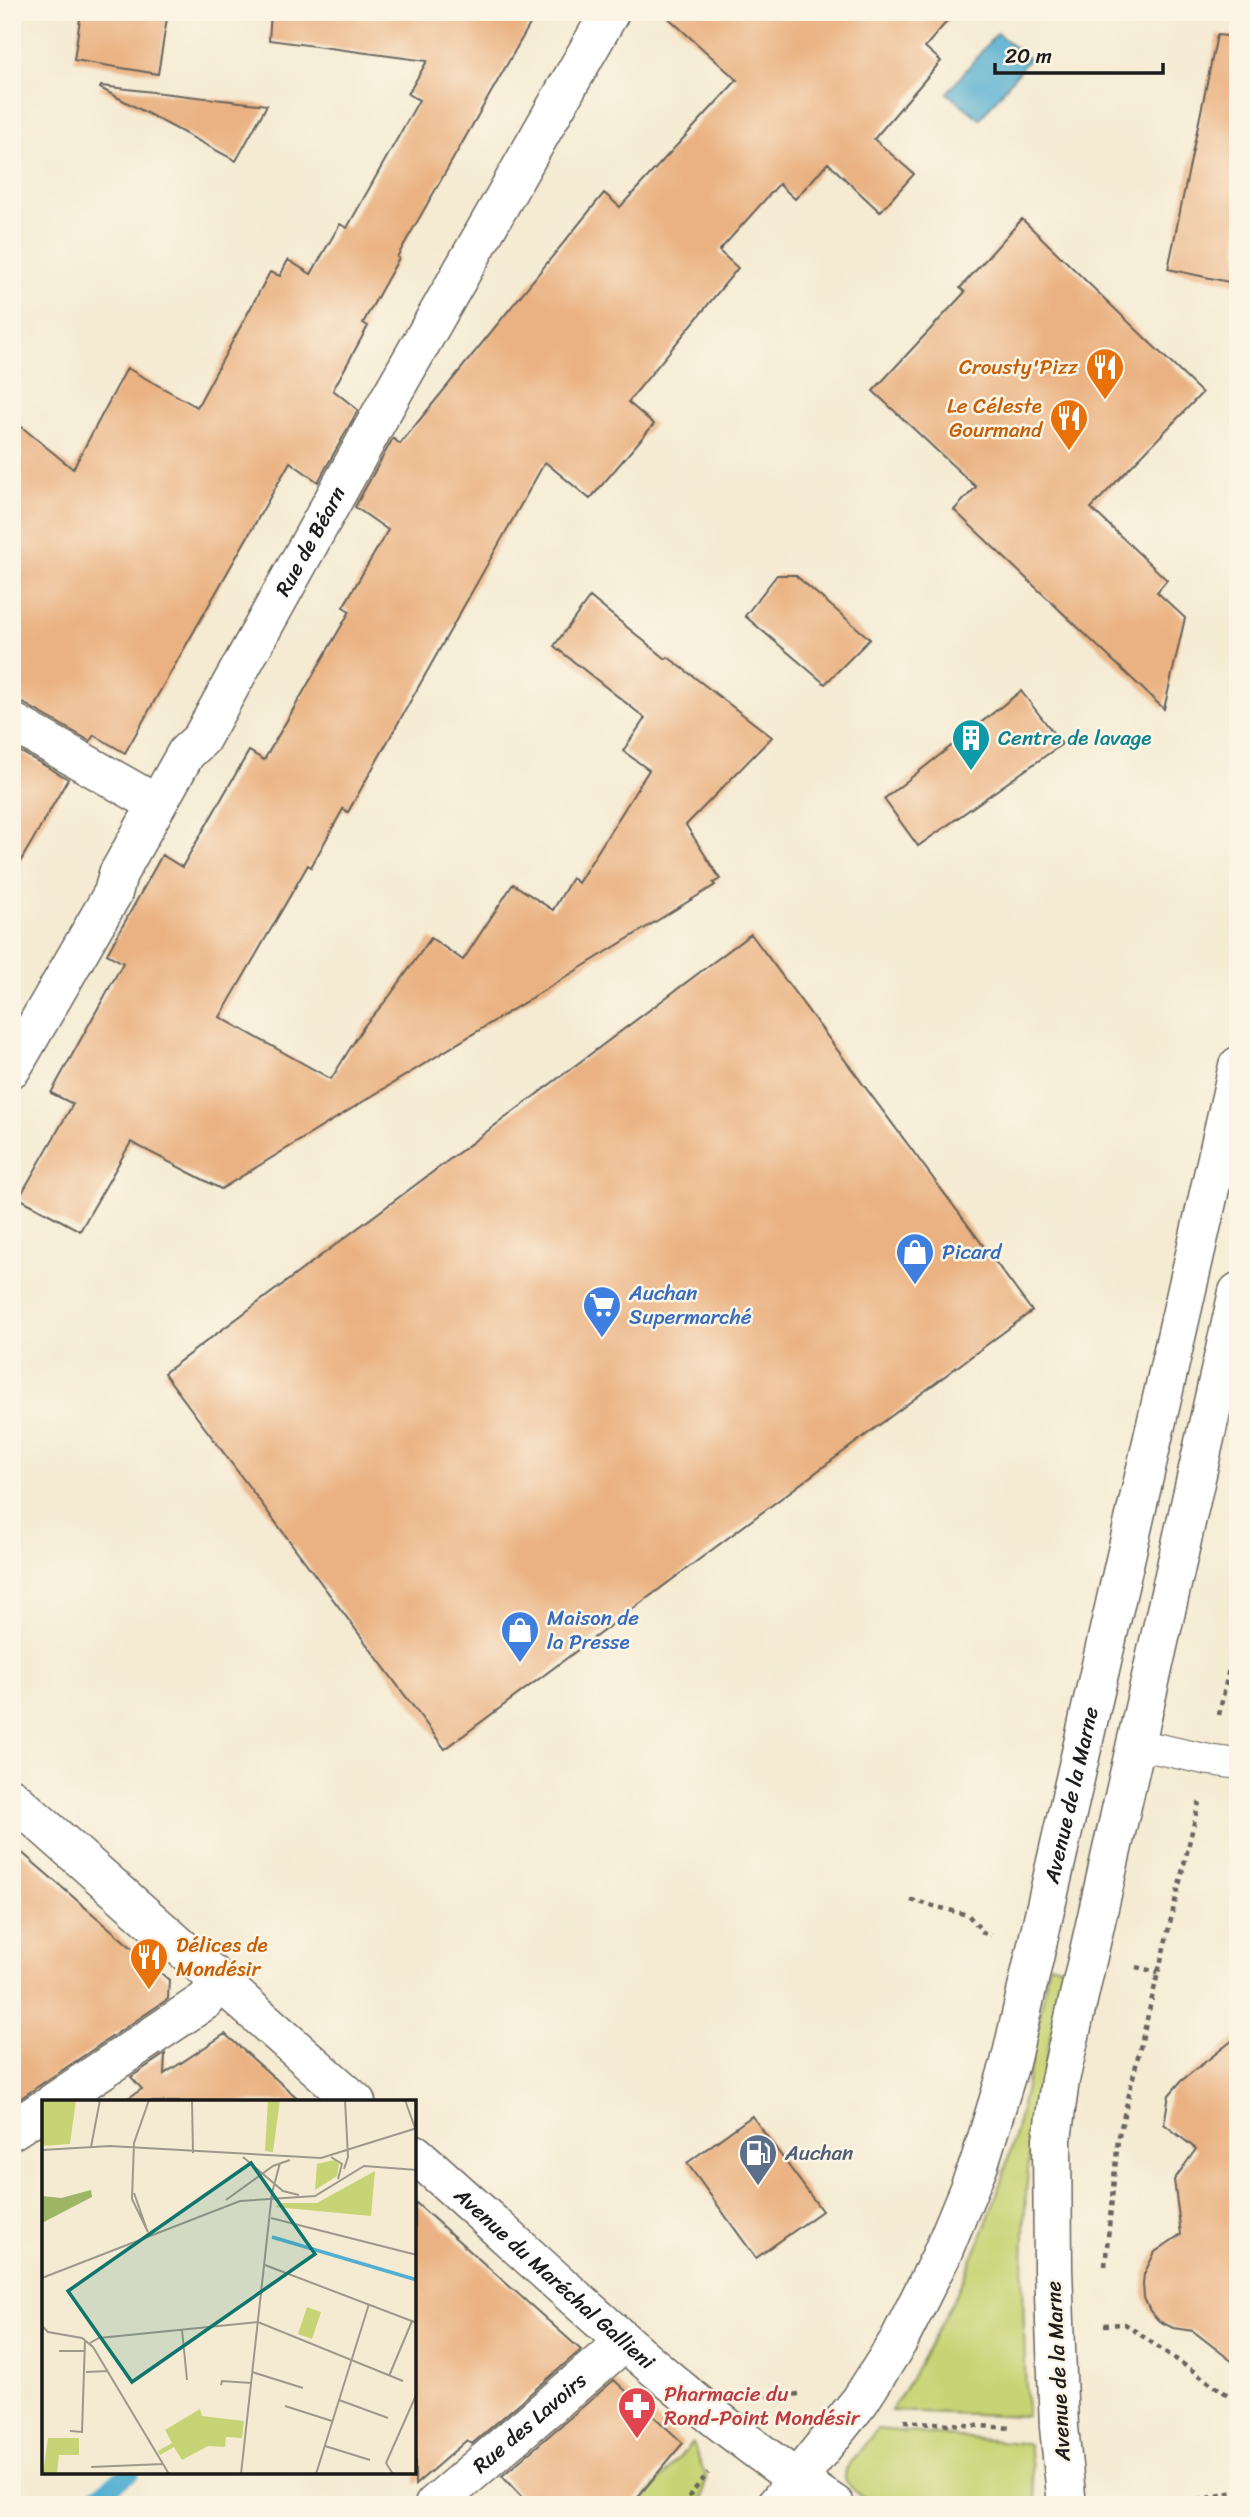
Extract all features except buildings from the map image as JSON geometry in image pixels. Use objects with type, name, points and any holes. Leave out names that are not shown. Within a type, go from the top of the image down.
[{"type":"street","name":"Rue de Béarn","points":[[12,1068],[113,893],[118,874],[157,804],[186,753],[201,739],[387,402],[610,12]]},
{"type":"street","points":[[12,722],[157,804]]},
{"type":"street","name":"Avenue de la Marne","points":[[786,2492],[860,2401],[899,2340],[941,2256],[979,2164],[1010,2063],[1238,1066]]},
{"type":"street","name":"Avenue de la Marne","points":[[1067,2505],[1059,2427],[1053,2269],[1052,2139],[1060,2080],[1238,1292]]},
{"type":"street","points":[[12,1798],[354,2100]]},
{"type":"street","points":[[57,2100],[206,2000],[219,1982]]},
{"type":"street","points":[[12,2130],[42,2110]]},
{"type":"street","name":"Avenue du Maréchal Gallieni","points":[[416,2155],[622,2340],[737,2436],[786,2492],[835,2505]]},
{"type":"street","name":"Rue des Lavoirs","points":[[434,2505],[609,2355],[622,2340]]},
{"type":"lane","points":[[1136,1744],[1223,1762]]},
{"type":"path","points":[[1105,2273],[1118,2140],[1223,1762],[1238,1627]]},
{"type":"path","points":[[1100,2326],[1125,2324],[1238,2403]]},
{"type":"path","points":[[682,2505],[706,2476]]},
{"type":"path","points":[[1178,2505],[1238,2491]]},
{"type":"green space","points":[[1049,1963],[1067,1968],[1040,2089],[1029,2165],[1023,2272],[1027,2416],[891,2411],[926,2353],[957,2293],[996,2198],[1025,2091]]},
{"type":"green space","points":[[877,2429],[1029,2444],[1036,2505],[881,2505],[870,2501],[856,2492],[845,2479],[846,2469]]},
{"type":"green space","points":[[692,2443],[706,2476],[702,2505],[639,2505]]},
{"type":"water","points":[[997,33],[1029,59],[980,119],[947,93]]},
{"type":"waterway","points":[[84,2505],[127,2475]]},
{"type":"place","name":"Crousty'Pizz","points":[[1105,401]]},
{"type":"place","name":"Le Céleste Gourmand","points":[[1069,452]]},
{"type":"place","name":"Centre de lavage","points":[[971,772]]},
{"type":"place","name":"Picard","points":[[915,1286]]},
{"type":"place","name":"Auchan Supermarché","points":[[602,1339]]},
{"type":"place","name":"Maison de la Presse","points":[[520,1664]]},
{"type":"place","name":"Délices de Mondésir","points":[[149,1991]]},
{"type":"place","name":"Auchan","points":[[758,2187]]},
{"type":"place","name":"Pharmacie du Rond-Point Mondésir","points":[[637,2440]]}]
